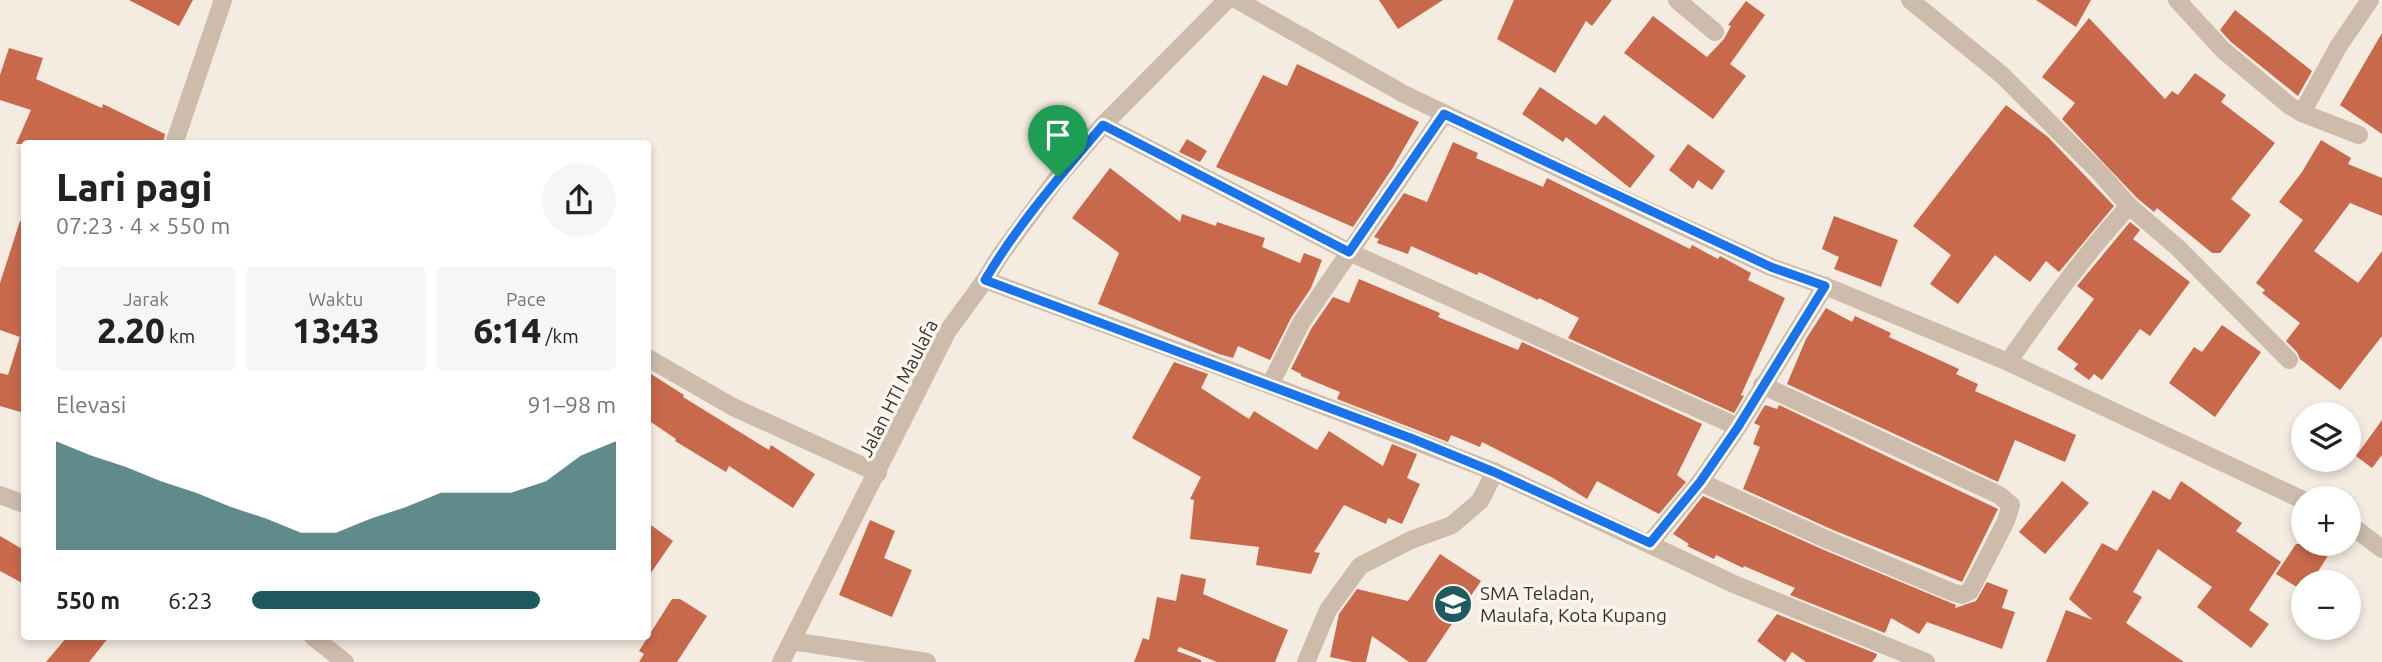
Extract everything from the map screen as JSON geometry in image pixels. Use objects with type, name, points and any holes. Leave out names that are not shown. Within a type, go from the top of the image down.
[{"type":"street","points":[[175,140],[223,0]]},
{"type":"street","name":"Jalan HTI Maulafa","points":[[781,662],[947,332],[985,280],[1000,254],[1050,188],[1103,125],[1227,0]]},
{"type":"street","points":[[1237,0],[1444,114],[1759,261],[2008,362],[2291,494]]},
{"type":"street","points":[[1677,0],[1715,32]]},
{"type":"street","points":[[1910,0],[2002,75],[2101,174],[2129,206],[2177,247],[2289,360]]},
{"type":"street","points":[[2177,0],[2223,50],[2302,113],[2359,135]]},
{"type":"street","points":[[2302,113],[2338,47],[2370,0]]},
{"type":"street","points":[[1270,385],[1301,323],[1444,114]]},
{"type":"street","points":[[1103,125],[1349,252],[1738,427]]},
{"type":"street","points":[[2008,362],[2056,293],[2129,206]]},
{"type":"street","points":[[985,280],[1270,385],[1494,472],[1736,585],[1926,662]]},
{"type":"street","points":[[1650,543],[1700,482],[1738,427],[1825,286]]},
{"type":"street","points":[[651,360],[733,407],[877,473]]},
{"type":"street","points":[[1700,482],[1952,592],[1962,595],[1970,592],[2006,521],[2011,505],[1999,495],[1762,385]]},
{"type":"street","points":[[1306,662],[1328,610],[1360,566],[1411,540],[1452,525],[1479,501],[1494,472]]},
{"type":"street","points":[[0,495],[21,503]]},
{"type":"street","points":[[2361,533],[2382,549]]},
{"type":"street","points":[[317,640],[345,662]]},
{"type":"street","points":[[792,641],[927,662]]},
{"type":"building","points":[[129,0],[193,0],[179,26]]},
{"type":"building","points":[[1379,0],[1443,0],[1398,29]]},
{"type":"building","points":[[1514,0],[1612,0],[1592,26],[1586,21],[1555,73],[1497,39]]},
{"type":"building","points":[[2036,0],[2091,0],[2076,27]]},
{"type":"building","points":[[1746,1],[1765,15],[1730,64],[1746,76],[1713,119],[1624,53],[1653,16],[1707,57],[1724,39],[1731,26],[1728,25]]},
{"type":"building","points":[[2235,10],[2312,71],[2298,96],[2220,30]]},
{"type":"building","points":[[2089,18],[2165,99],[2172,91],[2178,95],[2195,73],[2226,95],[2221,102],[2275,143],[2231,199],[2251,215],[2220,253],[2212,253],[2157,208],[2154,212],[2137,198],[2062,119],[2075,103],[2042,77]]},
{"type":"building","points":[[2382,33],[2382,134],[2340,105]]},
{"type":"building","points":[[9,48],[43,58],[36,79],[102,108],[103,104],[165,134],[164,140],[21,140],[21,144],[16,144],[31,110],[0,100],[0,75]]},
{"type":"building","points":[[1297,64],[1419,122],[1392,169],[1353,227],[1216,167],[1263,75],[1287,86]]},
{"type":"building","points":[[1540,87],[1596,125],[1604,115],[1655,156],[1630,188],[1566,137],[1563,142],[1522,114]]},
{"type":"building","points":[[2006,105],[2048,137],[2114,206],[2059,272],[2046,261],[2030,282],[1995,255],[1958,304],[1930,284],[1951,255],[1913,226]]},
{"type":"building","points":[[1187,139],[1207,151],[1200,162],[1179,152]]},
{"type":"building","points":[[2321,140],[2351,158],[2348,164],[2382,178],[2382,216],[2350,203],[2314,251],[2358,283],[2382,251],[2382,336],[2340,390],[2300,359],[2286,341],[2300,323],[2262,293],[2265,290],[2256,283],[2303,220],[2279,202],[2302,172]]},
{"type":"building","points":[[1453,142],[1478,153],[1476,158],[1543,187],[1547,178],[1690,249],[1692,245],[1718,259],[1720,256],[1751,273],[1748,280],[1785,298],[1741,395],[1744,396],[1734,413],[1568,338],[1579,318],[1539,298],[1538,300],[1479,272],[1477,275],[1411,246],[1408,254],[1377,243],[1379,239],[1374,237],[1404,193],[1427,202]]},
{"type":"building","points":[[1688,144],[1725,171],[1712,190],[1698,180],[1693,189],[1669,170]]},
{"type":"building","points":[[1110,168],[1180,222],[1182,214],[1216,226],[1217,222],[1265,238],[1262,247],[1300,263],[1304,253],[1322,260],[1311,288],[1291,318],[1270,360],[1238,346],[1233,358],[1219,354],[1098,304],[1119,253],[1072,218]]},
{"type":"building","points":[[1834,216],[1898,240],[1881,287],[1834,269],[1839,257],[1822,249]]},
{"type":"building","points":[[21,221],[21,412],[0,406],[0,373],[8,375],[20,337],[0,330],[0,283]]},
{"type":"building","points":[[2130,222],[2140,230],[2133,239],[2190,282],[2150,336],[2140,329],[2102,380],[2094,374],[2089,380],[2074,369],[2078,364],[2057,349],[2094,299],[2077,286]]},
{"type":"building","points":[[1359,279],[1440,313],[1438,317],[1518,350],[1522,342],[1702,424],[1677,475],[1686,482],[1659,514],[1597,481],[1587,499],[1553,478],[1482,442],[1480,447],[1451,435],[1448,442],[1337,399],[1340,392],[1291,369],[1311,329],[1333,297],[1349,303]]},
{"type":"building","points":[[1826,308],[1852,322],[1855,316],[1891,333],[1889,337],[1959,369],[1956,374],[1978,384],[1975,391],[2076,435],[2065,462],[2015,440],[1998,482],[1787,384],[1806,339]]},
{"type":"building","points":[[2222,325],[2261,352],[2215,417],[2169,383],[2194,347],[2202,352]]},
{"type":"building","points":[[1174,362],[1208,374],[1201,388],[1249,419],[1254,411],[1317,450],[1329,431],[1383,466],[1392,444],[1417,454],[1407,478],[1420,484],[1402,524],[1388,518],[1386,524],[1344,505],[1314,552],[1320,553],[1311,574],[1256,565],[1259,547],[1190,539],[1194,500],[1190,499],[1201,477],[1132,438]]},
{"type":"building","points":[[651,374],[769,450],[771,445],[815,474],[793,508],[729,466],[726,472],[675,441],[676,439],[651,422]]},
{"type":"building","points":[[1765,405],[1777,409],[1779,405],[1998,509],[1962,582],[1833,530],[1743,489],[1760,447],[1753,444],[1760,426],[1754,423]]},
{"type":"building","points":[[2382,420],[2382,455],[2372,468],[2361,460],[2361,449]]},
{"type":"building","points":[[2062,481],[2089,503],[2045,554],[2019,532]]},
{"type":"building","points":[[2181,481],[2242,523],[2236,531],[2281,562],[2249,610],[2269,624],[2251,648],[2197,607],[2212,587],[2158,549],[2133,592],[2142,597],[2126,623],[2184,662],[2046,662],[2066,610],[2093,620],[2069,599],[2102,543],[2117,551],[2153,490],[2170,500]]},
{"type":"building","points":[[1703,496],[1956,605],[1955,608],[1976,601],[1987,582],[2008,590],[2002,608],[2015,612],[2002,649],[1927,622],[1919,634],[1891,618],[1885,633],[1790,595],[1795,588],[1716,555],[1714,559],[1687,546],[1689,544],[1673,534]]},
{"type":"building","points":[[870,520],[895,531],[884,558],[912,570],[892,617],[839,595]]},
{"type":"building","points":[[651,525],[673,541],[651,573]]},
{"type":"building","points":[[0,536],[21,548],[21,582],[0,571]]},
{"type":"building","points":[[2291,552],[2291,556],[2328,556],[2319,570],[2291,570],[2291,583],[2276,574]]},
{"type":"building","points":[[1440,554],[1481,581],[1426,662],[1409,662],[1372,636],[1366,662],[1330,657],[1339,614],[1357,589],[1408,601]]},
{"type":"building","points":[[1181,574],[1206,579],[1203,594],[1288,630],[1275,662],[1217,662],[1179,647],[1177,651],[1201,662],[1134,662],[1143,638],[1149,640],[1157,597],[1176,601]]},
{"type":"building","points":[[672,599],[680,599],[707,616],[677,662],[639,662],[644,654],[639,651],[646,640],[651,640],[651,632]]},
{"type":"building","points":[[1777,614],[1877,654],[1876,657],[1872,662],[1806,662],[1792,652],[1785,662],[1757,641]]},
{"type":"building","points":[[64,640],[107,640],[89,662],[46,662]]},
{"type":"place","name":"SMA Teladan, Maulafa, Kota Kupang","points":[[1453,604]]},
{"type":"route","points":[[1444,114],[1771,267],[1825,286],[1738,427],[1700,482],[1650,543],[1494,472],[1413,439],[985,280],[1000,254],[1058,177],[1103,125],[1349,252],[1444,114]]}]
